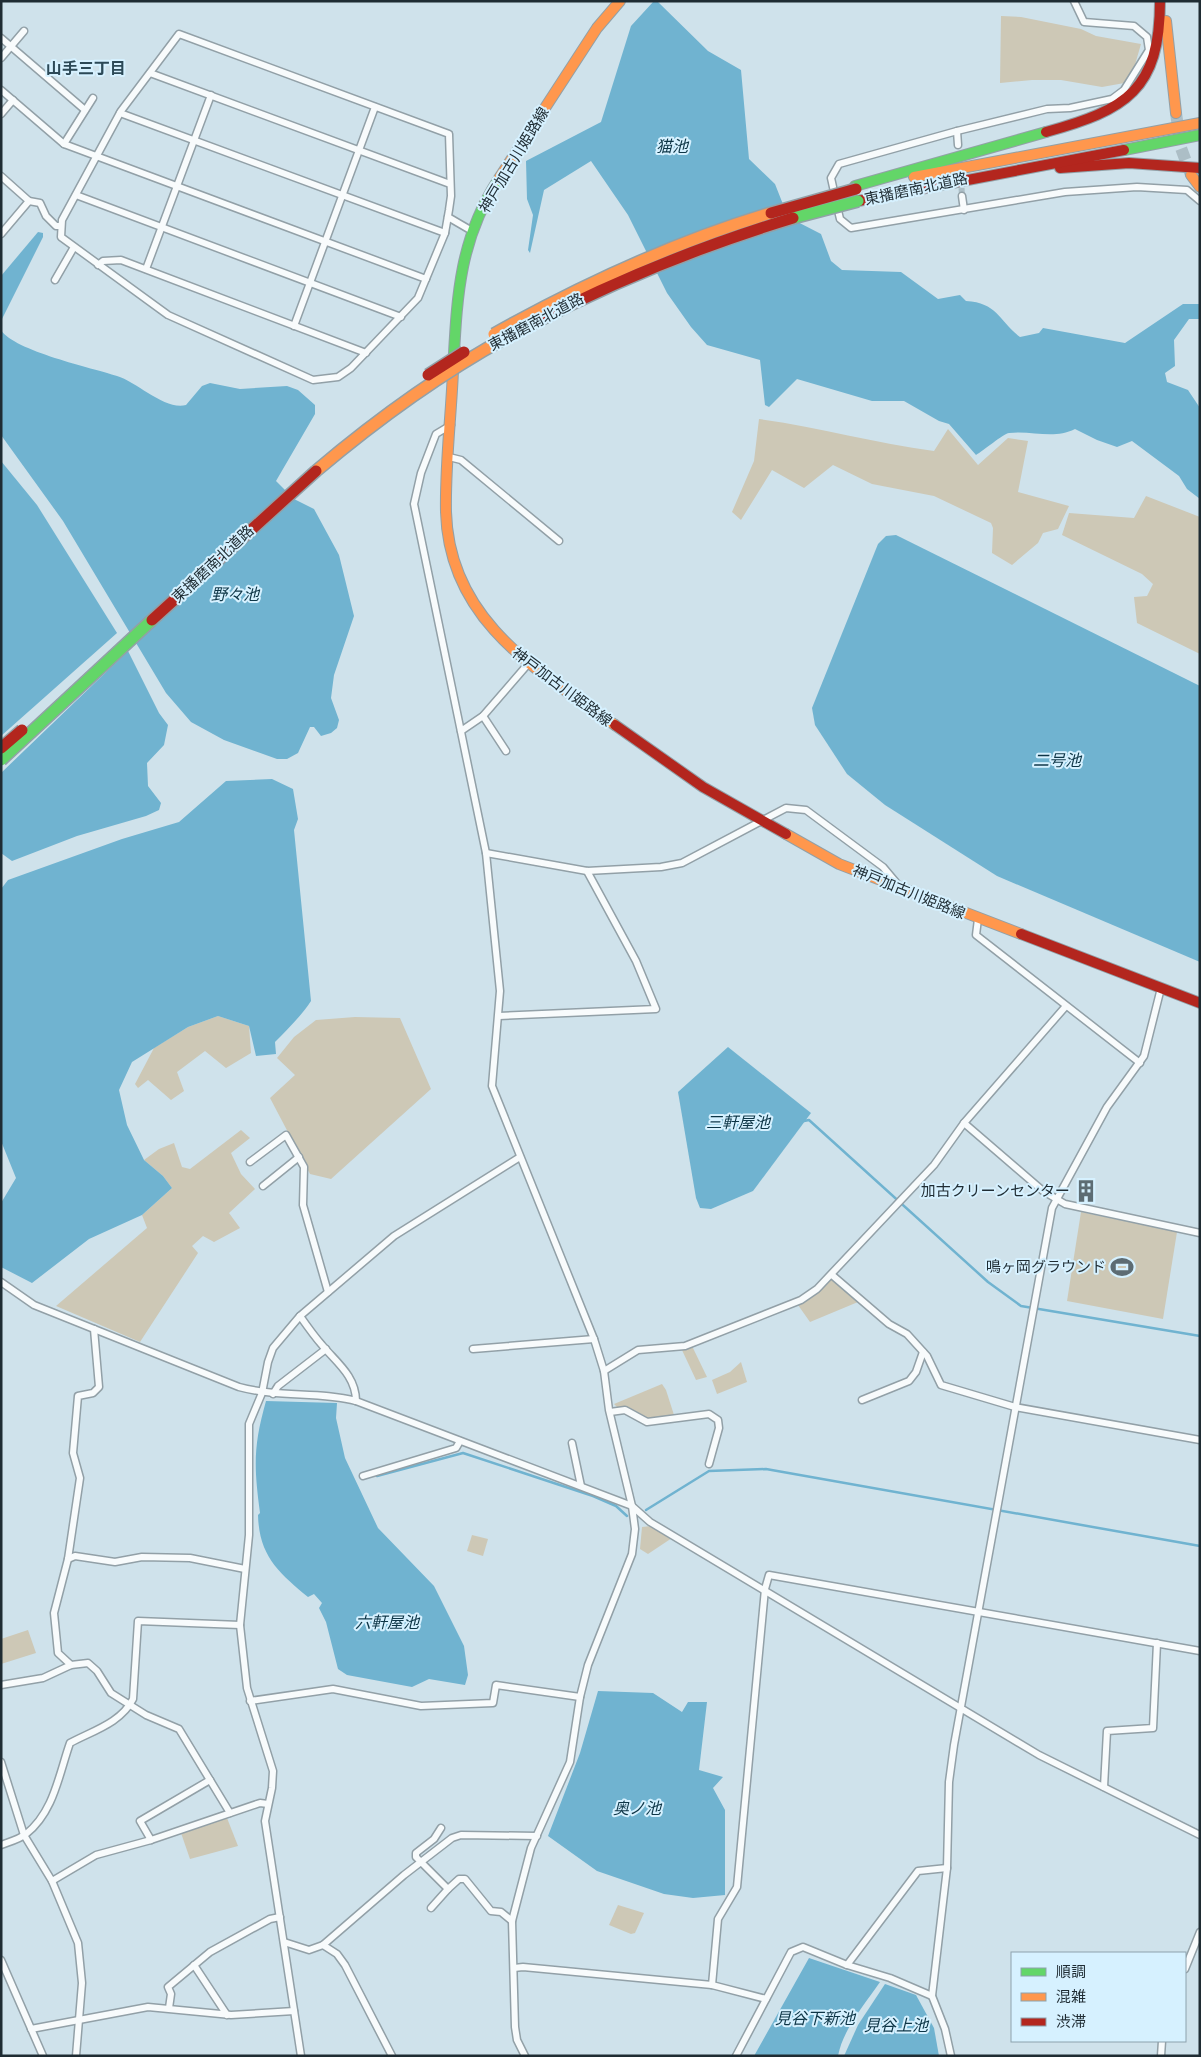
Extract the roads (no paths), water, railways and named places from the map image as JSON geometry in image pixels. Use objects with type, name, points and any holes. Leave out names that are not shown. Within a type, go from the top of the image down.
[{"type":"main road","name":"神戸加古川姫路線","points":[[620,1],[597,28],[492,190],[472,231],[459,280],[446,512],[450,545],[459,576],[480,614],[489,626],[528,664],[703,787],[760,822],[839,864],[1200,1003]]},
{"type":"main road","points":[[1161,1],[1176,113]]},
{"type":"main road","points":[[856,192],[1083,122],[1114,109],[1138,89],[1153,62],[1160,32],[1161,1]]},
{"type":"main road","name":"東播磨南北道路","points":[[1,760],[281,501],[378,421],[443,376],[558,309],[630,274],[856,192],[1008,158],[1200,123]]},
{"type":"main road","name":"東播磨南北道路","points":[[1,748],[302,472],[373,414],[436,370],[516,321],[598,279],[699,236],[816,199],[1200,135]]},
{"type":"main road","points":[[856,192],[1102,164],[1158,164],[1195,172],[1200,187]]},
{"type":"street","points":[[1074,1],[1084,22],[1134,26],[1147,37],[1149,50],[1124,90],[1112,99],[1070,108],[1047,109],[957,131],[839,164],[831,178],[840,219],[851,228],[1065,192],[1136,187],[1187,190],[1200,201]]},
{"type":"street","points":[[1,58],[24,30]]},
{"type":"street","points":[[179,34],[449,134],[450,184],[445,233],[418,298],[366,353],[338,377],[313,380],[168,315],[61,237],[61,226],[97,155],[120,113],[150,73],[179,34]]},
{"type":"street","points":[[1,38],[85,110]]},
{"type":"street","points":[[150,73],[450,184]]},
{"type":"street","points":[[1,90],[64,144],[426,279]]},
{"type":"street","points":[[146,270],[211,95]]},
{"type":"street","points":[[64,144],[93,98]]},
{"type":"street","points":[[1,114],[13,100]]},
{"type":"street","points":[[294,326],[375,107]]},
{"type":"street","points":[[120,113],[445,233]]},
{"type":"street","points":[[957,131],[958,145]]},
{"type":"street","points":[[1,176],[29,201],[40,203],[46,216],[56,226],[61,226]]},
{"type":"street","points":[[76,195],[401,317]]},
{"type":"street","points":[[962,196],[964,210]]},
{"type":"street","points":[[2,231],[29,201]]},
{"type":"street","points":[[448,217],[472,231]]},
{"type":"street","points":[[55,280],[74,247]]},
{"type":"street","points":[[98,265],[103,261],[121,260],[366,353]]},
{"type":"street","points":[[451,425],[436,434],[421,473],[414,504],[486,853],[500,970],[499,1016],[492,1086],[594,1339],[604,1371],[610,1412],[632,1506],[635,1529],[632,1554],[588,1665],[580,1697],[570,1762],[531,1848],[512,1921],[515,2027],[517,2040],[525,2056]]},
{"type":"street","points":[[449,457],[461,460],[560,541]]},
{"type":"street","points":[[461,730],[483,716],[528,664]]},
{"type":"street","points":[[483,716],[506,751]]},
{"type":"street","points":[[486,853],[587,871],[682,863],[786,808],[806,810],[883,867],[900,888]]},
{"type":"street","points":[[499,1016],[656,1009],[636,961],[587,871]]},
{"type":"street","points":[[978,919],[976,934],[1140,1063]]},
{"type":"street","points":[[951,2056],[932,1996],[947,1868],[949,1782],[1052,1208],[1107,1107],[1144,1056],[1161,988]]},
{"type":"street","points":[[604,1371],[638,1350],[686,1346],[801,1300],[832,1275],[934,1165],[964,1122],[1066,1006]]},
{"type":"street","points":[[964,1122],[1043,1191],[1056,1200],[1065,1204],[1200,1232]]},
{"type":"street","points":[[250,1162],[284,1134],[299,1157],[305,1171],[303,1205],[328,1292]]},
{"type":"street","points":[[263,1186],[299,1157]]},
{"type":"street","points":[[301,2056],[265,1821],[272,1788],[273,1771],[269,1751],[250,1701],[240,1625],[249,1535],[249,1424],[262,1393],[268,1362],[273,1348],[300,1316],[394,1236],[520,1157]]},
{"type":"street","points":[[832,1275],[889,1324],[907,1334],[923,1352],[941,1385],[1015,1407],[1200,1440]]},
{"type":"street","points":[[1,1282],[34,1305],[221,1380],[262,1393],[343,1397],[632,1506],[650,1522],[765,1589],[1038,1755],[1200,1835]]},
{"type":"street","points":[[300,1316],[349,1376],[356,1392],[356,1401]]},
{"type":"street","points":[[70,1665],[58,1653],[54,1613],[68,1559],[80,1478],[73,1454],[78,1396],[93,1393],[99,1388],[94,1329]]},
{"type":"street","points":[[473,1349],[594,1339]]},
{"type":"street","points":[[273,1394],[278,1386],[326,1349]]},
{"type":"street","points":[[862,1400],[909,1381],[916,1372],[923,1352]]},
{"type":"street","points":[[610,1412],[625,1410],[647,1422],[709,1414],[718,1420],[719,1428],[709,1464]]},
{"type":"street","points":[[363,1476],[456,1448],[460,1441]]},
{"type":"street","points":[[572,1443],[581,1486]]},
{"type":"street","points":[[68,1559],[75,1556],[115,1562],[142,1557],[190,1558],[245,1569]]},
{"type":"street","points":[[712,1985],[718,1919],[737,1887],[765,1589],[769,1575],[1200,1651]]},
{"type":"street","points":[[1,1846],[24,1836],[49,1803],[70,1743],[110,1723],[130,1705],[133,1699],[138,1621],[240,1625]]},
{"type":"street","points":[[1104,1787],[1107,1731],[1153,1728],[1157,1642]]},
{"type":"street","points":[[1,1685],[42,1678],[70,1665],[88,1663],[97,1670],[111,1693],[163,1724],[179,1729],[185,1735],[230,1813]]},
{"type":"street","points":[[250,1701],[333,1689],[421,1706],[493,1703],[496,1685],[580,1697]]},
{"type":"street","points":[[1,1762],[24,1836],[52,1881],[74,1930],[80,1951],[82,1984],[76,2056]]},
{"type":"street","points":[[151,1840],[140,1821],[210,1780]]},
{"type":"street","points":[[52,1881],[96,1855],[151,1840],[260,1802],[268,1804]]},
{"type":"street","points":[[441,1828],[434,1839],[416,1853],[416,1856],[448,1889]]},
{"type":"street","points":[[284,1942],[309,1950],[323,1945],[420,1862],[452,1838],[461,1835],[537,1836]]},
{"type":"street","points":[[847,1965],[918,1871],[947,1868]]},
{"type":"street","points":[[431,1908],[459,1879],[465,1879],[491,1910],[501,1912],[512,1921]]},
{"type":"street","points":[[170,2008],[171,1994],[168,1988],[194,1965],[210,1952],[270,1919],[280,1917]]},
{"type":"street","points":[[1186,1967],[1200,1932]]},
{"type":"street","points":[[323,1945],[337,1954],[345,1965],[392,2056]]},
{"type":"street","points":[[736,2056],[788,1955],[803,1947],[847,1965],[890,1978],[932,1996]]},
{"type":"street","points":[[1,1960],[43,2056]]},
{"type":"street","points":[[194,1965],[226,2015]]},
{"type":"street","points":[[514,1968],[523,1967],[712,1985],[766,1999]]},
{"type":"street","points":[[31,2029],[148,2007],[226,2015],[294,2011]]},
{"type":"street","points":[[1161,2056],[1162,2042]]},
{"type":"water","name":"猫池","points":[[657,1],[708,51],[741,70],[749,159],[775,184],[788,217],[821,234],[831,261],[842,270],[901,272],[938,299],[960,295],[966,301],[985,305],[997,313],[1020,337],[1039,333],[1043,328],[1125,343],[1183,304],[1200,304],[1200,319],[1189,319],[1174,340],[1175,366],[1165,373],[1167,382],[1188,390],[1200,408],[1200,499],[1187,489],[1179,476],[1132,441],[1117,447],[1075,429],[1059,434],[1018,432],[1002,436],[976,455],[949,424],[939,421],[904,401],[872,401],[797,379],[769,407],[765,405],[760,360],[707,345],[691,327],[667,293],[628,215],[591,161],[544,190],[530,253],[528,250],[533,215],[527,199],[526,161],[601,122],[631,26],[653,2]]},
{"type":"water","points":[[38,232],[43,233],[43,237],[1,321],[1,276]]},
{"type":"water","name":"野々池","points":[[1,330],[9,338],[37,352],[125,379],[161,400],[178,406],[186,405],[202,386],[210,383],[240,389],[287,386],[298,390],[315,405],[315,414],[276,481],[294,499],[314,509],[339,555],[354,616],[334,675],[331,698],[339,720],[337,728],[331,733],[321,736],[314,727],[310,727],[298,753],[287,759],[277,759],[224,740],[191,722],[166,693],[63,521],[1,435]]},
{"type":"water","points":[[1,461],[37,505],[117,633],[1,736]]},
{"type":"water","name":"二号池","points":[[896,535],[1200,686],[1200,962],[997,876],[885,805],[847,774],[815,725],[812,708],[878,544],[886,536]]},
{"type":"water","points":[[128,651],[159,713],[168,725],[164,745],[147,763],[148,786],[161,803],[159,810],[146,816],[77,836],[12,861],[1,853],[1,773]]},
{"type":"water","points":[[272,779],[293,789],[298,819],[294,830],[311,1001],[299,1017],[275,1042],[276,1054],[256,1056],[249,1026],[218,1016],[188,1027],[132,1062],[119,1090],[127,1125],[144,1160],[163,1176],[172,1188],[142,1215],[89,1239],[32,1283],[1,1267],[1,1203],[16,1178],[1,1141],[1,889],[8,880],[122,839],[179,822],[226,781]]},
{"type":"water","name":"三軒屋池","points":[[728,1047],[811,1113],[753,1191],[711,1209],[700,1208],[696,1198],[678,1092]]},
{"type":"water","name":"六軒屋池","points":[[266,1401],[337,1403],[336,1418],[345,1458],[378,1528],[434,1586],[464,1646],[468,1675],[465,1685],[429,1679],[412,1687],[347,1675],[338,1669],[326,1622],[319,1608],[322,1603],[314,1594],[308,1597],[288,1580],[272,1562],[262,1542],[258,1515],[260,1513],[256,1457],[259,1431]]},
{"type":"water","name":"奥ノ池","points":[[598,1691],[653,1693],[682,1712],[688,1702],[707,1702],[699,1770],[723,1777],[713,1788],[725,1810],[725,1895],[693,1898],[664,1894],[597,1871],[548,1836],[580,1753]]},
{"type":"water","name":"見谷下新池","points":[[809,1958],[880,1982],[850,2027],[838,2056],[754,2056]]},
{"type":"water","name":"見谷上池","points":[[885,1984],[916,1995],[934,2028],[939,2056],[844,2056],[858,2025]]},
{"type":"waterway","points":[[804,1121],[809,1120],[988,1282],[1021,1306],[1200,1336]]},
{"type":"waterway","points":[[377,1476],[463,1453],[593,1496],[616,1506],[627,1516]]},
{"type":"waterway","points":[[646,1510],[709,1471],[766,1469],[1200,1546]]},
{"type":"tunnel","points":[[1176,113],[1181,148],[1191,175]]},
{"type":"tunnel","points":[[961,179],[962,196]]},
{"type":"place","name":"加古クリーンセンター","points":[[1086,1191]]},
{"type":"place","name":"鳴ヶ岡グラウンド","points":[[1122,1267]]},
{"type":"district","name":"山手三丁目","points":[[86,68]]}]
